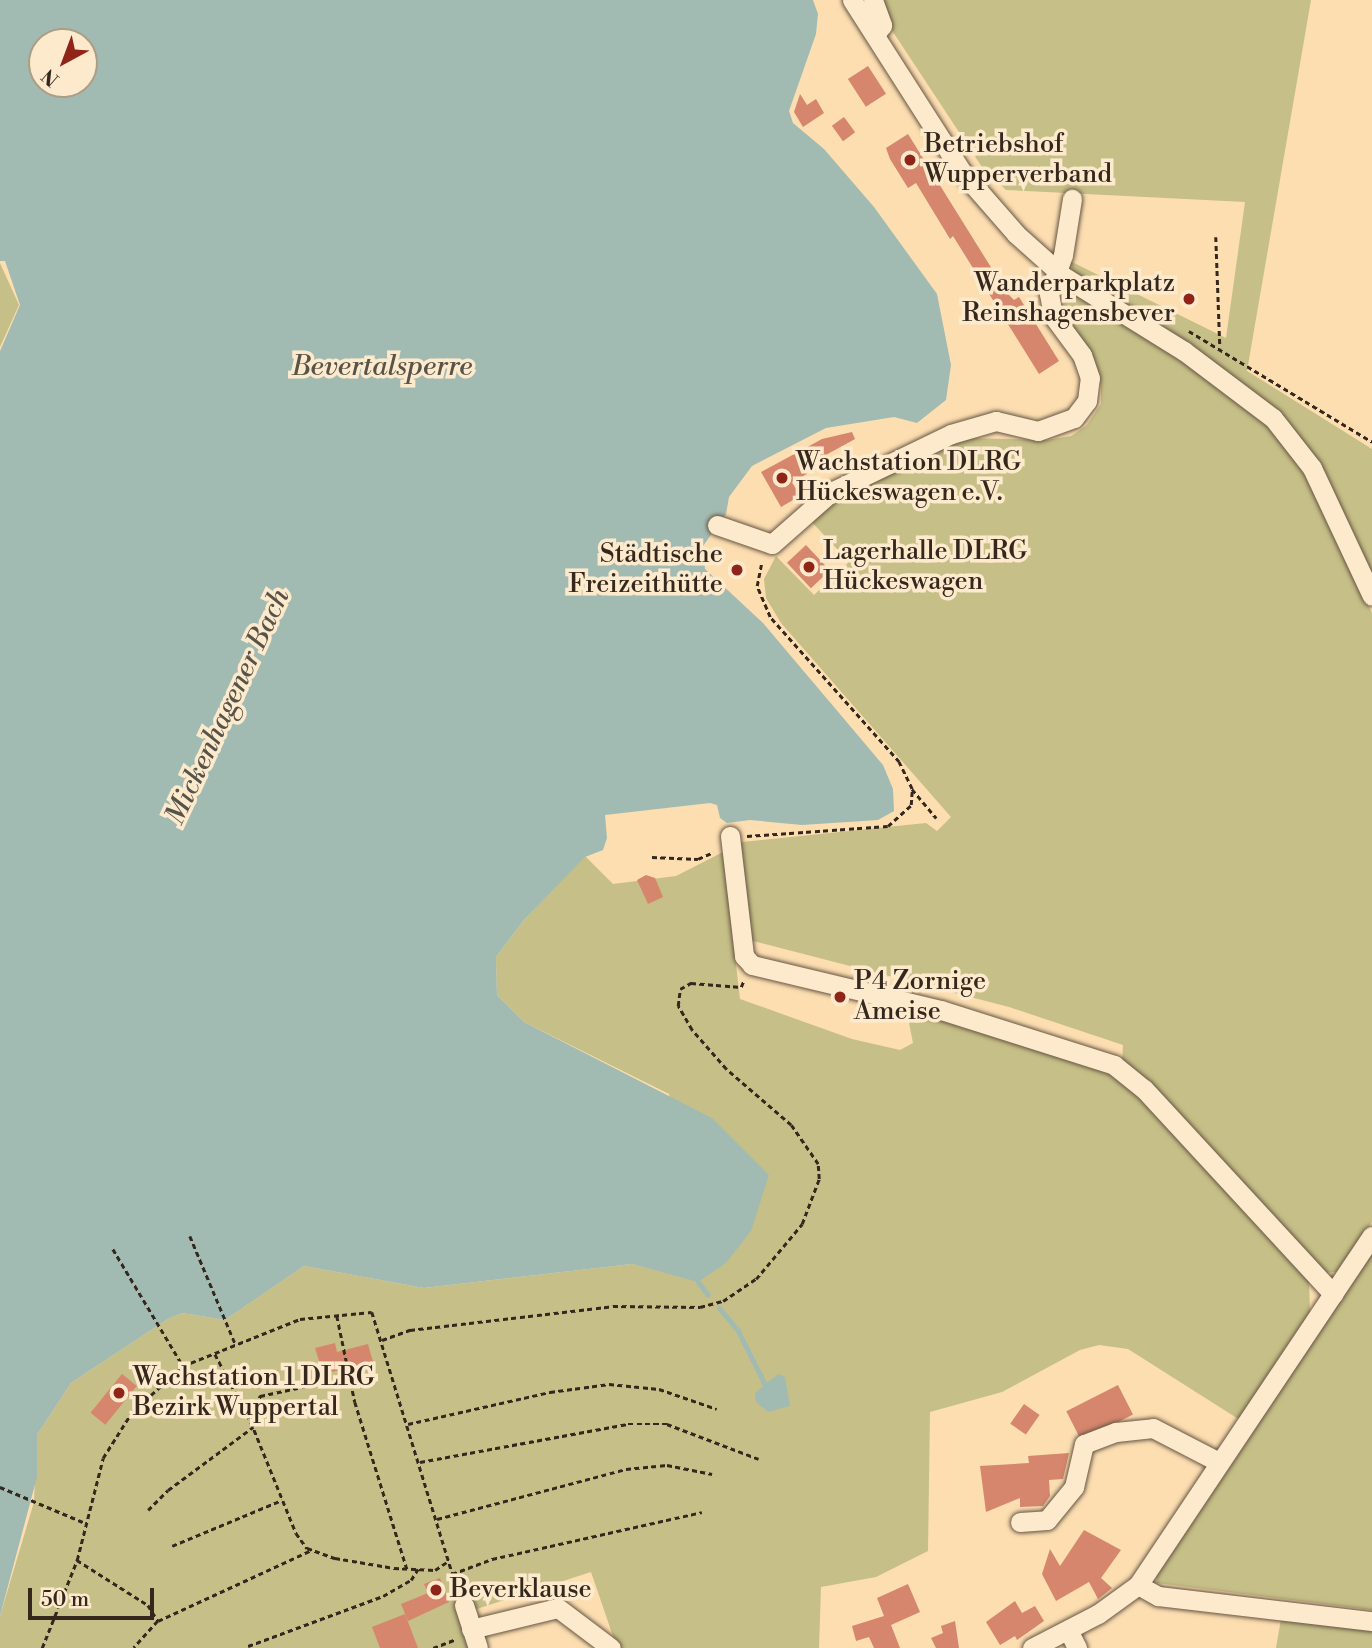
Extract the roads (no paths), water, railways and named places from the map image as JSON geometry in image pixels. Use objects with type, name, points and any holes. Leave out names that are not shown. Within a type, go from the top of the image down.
[{"type":"street","points":[[852,0],[979,194],[1058,272],[1194,358],[1273,418],[1312,468],[1372,596]]},
{"type":"street","points":[[873,0],[882,24],[874,35]]},
{"type":"street","points":[[717,525],[772,544],[831,492],[951,434],[996,421],[1038,431],[1074,418],[1087,401],[1090,378],[1082,355],[1049,306],[1072,199]]},
{"type":"street","points":[[730,840],[744,956],[752,965],[941,1010],[1114,1065],[1144,1089],[1333,1294]]},
{"type":"street","points":[[1032,1648],[1068,1630],[1138,1585],[1372,1236]]},
{"type":"street","points":[[1020,1522],[1047,1520],[1074,1487],[1084,1444],[1116,1433],[1153,1428],[1219,1462]]},
{"type":"street","points":[[1138,1585],[1158,1596],[1372,1621]]},
{"type":"street","points":[[464,1605],[474,1637],[558,1608],[611,1648]]},
{"type":"street","points":[[1068,1630],[1077,1648]]},
{"type":"water","name":"Bevertalsperre","points":[[0,0],[813,0],[818,14],[816,34],[789,111],[793,123],[824,149],[874,207],[937,294],[951,365],[946,400],[917,423],[894,417],[826,428],[752,466],[729,497],[726,514],[703,546],[705,569],[763,623],[883,765],[893,789],[894,811],[878,820],[802,825],[750,820],[727,823],[720,818],[717,805],[710,803],[605,815],[607,838],[603,850],[585,857],[524,920],[496,957],[497,995],[524,1022],[712,1118],[769,1175],[751,1231],[726,1263],[698,1282],[632,1264],[424,1288],[304,1266],[225,1320],[182,1313],[168,1319],[71,1383],[37,1435],[37,1477],[0,1616],[0,351],[20,305],[5,261],[0,261]]},
{"type":"water","points":[[778,1374],[785,1377],[790,1406],[768,1412],[756,1402],[755,1393]]},
{"type":"waterway","points":[[698,1282],[708,1295]]},
{"type":"waterway","points":[[719,1308],[738,1331],[765,1385]]},
{"type":"place","name":"Betriebshof Wupperverband","points":[[910,160]]},
{"type":"place","name":"Wanderparkplatz Reinshagensbever","points":[[1189,299]]},
{"type":"place","name":"Wachstation DLRG Hückeswagen e.V.","points":[[782,478]]},
{"type":"place","name":"Lagerhalle DLRG Hückeswagen","points":[[809,567]]},
{"type":"place","name":"Städtische Freizeithütte","points":[[737,570]]},
{"type":"place","name":"P4 Zornige Ameise","points":[[840,997]]},
{"type":"place","name":"Wachstation 1 DLRG Bezirk Wuppertal","points":[[119,1393]]},
{"type":"place","name":"Beverklause","points":[[436,1590]]},
{"type":"water label","name":"Mickenhagener Bach","points":[[228,707]]}]
